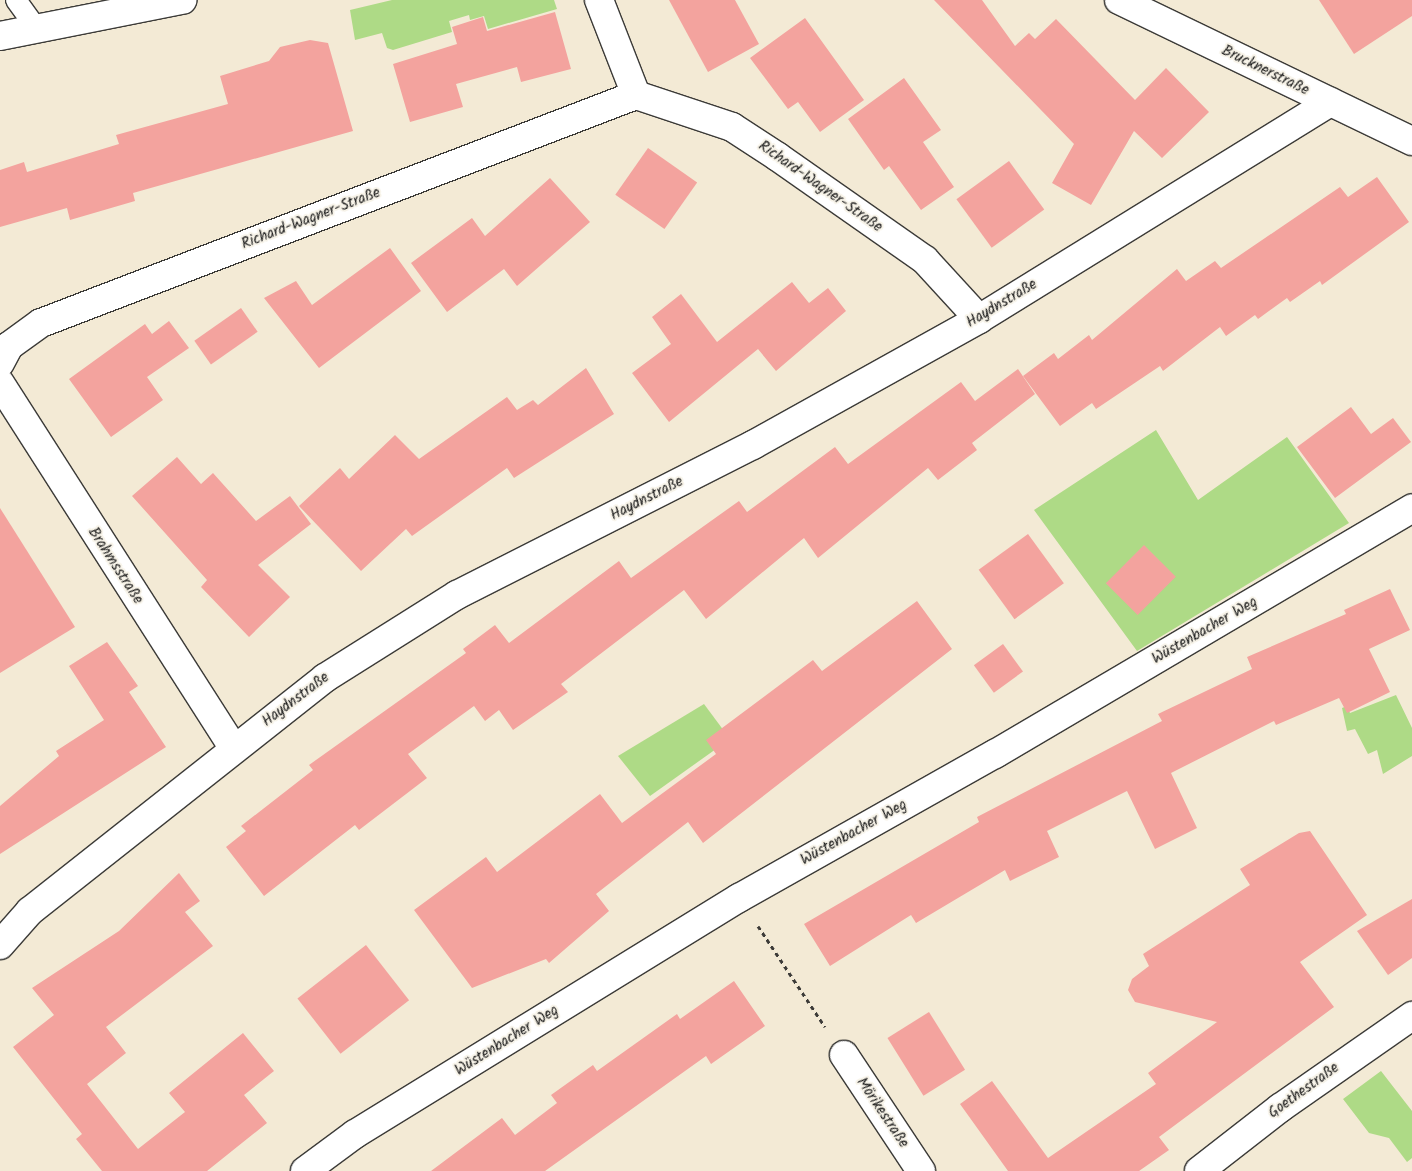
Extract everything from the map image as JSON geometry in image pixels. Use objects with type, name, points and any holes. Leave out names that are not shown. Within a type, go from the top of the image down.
[{"type":"street","points":[[0,36],[182,0]]},
{"type":"street","points":[[599,0],[636,95]]},
{"type":"street","name":"Brucknerstraße","points":[[1119,0],[1412,141]]},
{"type":"street","name":"Richard-Wagner-Straße","points":[[0,363],[9,346],[41,323],[636,95],[732,127],[778,157],[925,260],[979,319]]},
{"type":"street","name":"Haydnstraße","points":[[0,945],[30,911],[233,748],[324,678],[458,595],[753,445],[979,319],[1330,102]]},
{"type":"street","name":"Brahmsstraße","points":[[0,383],[233,748]]},
{"type":"street","name":"Wüstenbacher Weg","points":[[305,1171],[355,1134],[739,898],[1004,749],[1412,508]]},
{"type":"street","name":"Goethestraße","points":[[1200,1171],[1280,1108],[1412,1016]]},
{"type":"street","name":"Mörikestraße","points":[[844,1055],[921,1171]]},
{"type":"lane","points":[[16,0],[36,28]]},
{"type":"path","points":[[739,898],[844,1055]]},
{"type":"green space","points":[[392,0],[554,0],[557,9],[488,29],[484,16],[470,20],[469,15],[449,21],[452,32],[393,50],[387,48],[382,33],[355,40],[350,10]]},
{"type":"green space","points":[[1156,430],[1198,500],[1287,437],[1349,523],[1137,651],[1034,510]]},
{"type":"green space","points":[[1396,695],[1412,728],[1412,756],[1383,774],[1377,750],[1368,754],[1355,729],[1347,731],[1342,708],[1347,706],[1350,713]]},
{"type":"green space","points":[[704,704],[730,739],[650,796],[618,756]]},
{"type":"green space","points":[[1381,1071],[1412,1111],[1412,1158],[1407,1162],[1389,1138],[1369,1133],[1343,1099]]},
{"type":"building","points":[[669,0],[735,0],[759,44],[708,72]]},
{"type":"building","points":[[934,0],[982,0],[1015,46],[1029,33],[1035,39],[1056,19],[1135,100],[1166,68],[1209,112],[1162,158],[1134,131],[1091,205],[1052,183],[1074,144]]},
{"type":"building","points":[[1319,0],[1412,0],[1412,16],[1354,54]]},
{"type":"building","points":[[555,12],[571,69],[521,82],[517,67],[456,84],[463,107],[410,122],[393,64],[457,44],[452,27],[483,17],[487,31]]},
{"type":"building","points":[[805,18],[864,100],[820,132],[798,102],[788,109],[750,58]]},
{"type":"building","points":[[310,40],[328,43],[353,131],[133,193],[135,201],[70,220],[67,208],[0,227],[0,170],[24,162],[27,172],[119,144],[116,135],[228,104],[220,76],[269,61],[280,47]]},
{"type":"building","points":[[904,78],[941,130],[923,142],[954,187],[921,210],[889,166],[884,170],[848,119]]},
{"type":"building","points":[[648,148],[697,182],[664,229],[615,195]]},
{"type":"building","points":[[1009,161],[1044,210],[992,248],[956,199]]},
{"type":"building","points":[[1377,177],[1409,222],[1322,285],[1320,281],[1290,302],[1287,298],[1258,319],[1255,315],[1226,336],[1220,327],[1163,371],[1160,366],[1096,409],[1092,403],[1060,426],[1023,376],[1054,353],[1058,359],[1089,335],[1092,340],[1177,269],[1186,281],[1215,261],[1221,268],[1340,187],[1348,197]]},
{"type":"building","points":[[550,178],[590,222],[517,286],[504,269],[447,312],[411,263],[472,218],[485,236]]},
{"type":"building","points":[[390,248],[421,291],[319,368],[264,298],[296,281],[312,305]]},
{"type":"building","points":[[792,282],[809,303],[828,288],[846,311],[776,371],[758,349],[669,422],[632,373],[671,344],[652,317],[681,294],[717,342]]},
{"type":"building","points":[[241,308],[258,332],[211,364],[194,341]]},
{"type":"building","points":[[169,321],[189,348],[147,377],[163,400],[111,437],[69,379],[145,324],[152,334]]},
{"type":"building","points":[[586,368],[614,414],[514,478],[507,468],[412,536],[406,529],[361,571],[299,506],[340,468],[349,479],[395,435],[419,459],[507,397],[517,410],[533,400],[538,405]]},
{"type":"building","points":[[1018,369],[1035,394],[972,443],[977,450],[938,480],[928,468],[818,558],[804,538],[706,619],[684,590],[561,684],[568,692],[513,730],[499,710],[485,721],[474,706],[408,754],[427,778],[359,830],[355,825],[264,896],[226,847],[246,831],[241,826],[313,770],[309,765],[466,653],[463,649],[495,625],[509,643],[619,561],[631,578],[739,501],[747,512],[835,447],[848,464],[961,382],[975,401]]},
{"type":"building","points":[[1351,407],[1371,434],[1393,418],[1411,442],[1335,498],[1297,447]]},
{"type":"building","points":[[177,457],[201,484],[213,473],[256,521],[290,496],[311,524],[258,565],[290,597],[249,637],[201,587],[207,580],[132,496]]},
{"type":"building","points":[[0,508],[75,627],[0,673]]},
{"type":"building","points":[[1028,534],[1064,583],[1015,619],[979,570]]},
{"type":"building","points":[[1144,545],[1176,577],[1138,615],[1106,583]]},
{"type":"building","points":[[1390,589],[1410,630],[1369,649],[1390,692],[1347,713],[1339,698],[1276,725],[1274,721],[1171,773],[1197,828],[1155,849],[1127,791],[1047,831],[1059,857],[1010,881],[1005,870],[916,923],[911,915],[830,966],[804,924],[979,822],[977,817],[1162,721],[1158,714],[1252,669],[1247,657],[1346,614],[1344,610]]},
{"type":"building","points":[[917,601],[952,649],[703,843],[688,822],[596,894],[609,911],[549,963],[546,959],[472,988],[414,910],[486,857],[497,872],[600,794],[622,823],[716,754],[706,740],[813,660],[822,671]]},
{"type":"building","points":[[107,642],[138,686],[129,692],[166,747],[0,854],[0,806],[59,756],[56,751],[104,720],[69,666]]},
{"type":"building","points":[[1003,644],[1023,672],[994,693],[974,665]]},
{"type":"building","points":[[1310,831],[1367,915],[1300,962],[1334,1007],[1159,1137],[1169,1150],[1139,1171],[1008,1171],[960,1104],[992,1081],[1048,1158],[1156,1084],[1148,1073],[1217,1022],[1135,1002],[1128,990],[1132,979],[1149,966],[1143,954],[1250,885],[1240,869],[1299,833]]},
{"type":"building","points":[[179,873],[200,901],[185,912],[213,946],[106,1027],[126,1053],[87,1084],[138,1149],[185,1112],[169,1093],[243,1033],[274,1071],[244,1095],[267,1123],[207,1171],[102,1171],[76,1139],[82,1134],[13,1047],[54,1015],[32,988],[119,931]]},
{"type":"building","points":[[1412,899],[1412,958],[1388,975],[1357,931]]},
{"type":"building","points":[[366,945],[409,1000],[341,1054],[297,999]]},
{"type":"building","points":[[734,981],[765,1026],[711,1064],[706,1056],[545,1171],[431,1171],[502,1118],[515,1135],[557,1103],[551,1095],[593,1065],[597,1071],[677,1014],[680,1019]]},
{"type":"building","points":[[929,1012],[965,1070],[923,1096],[887,1038]]}]
